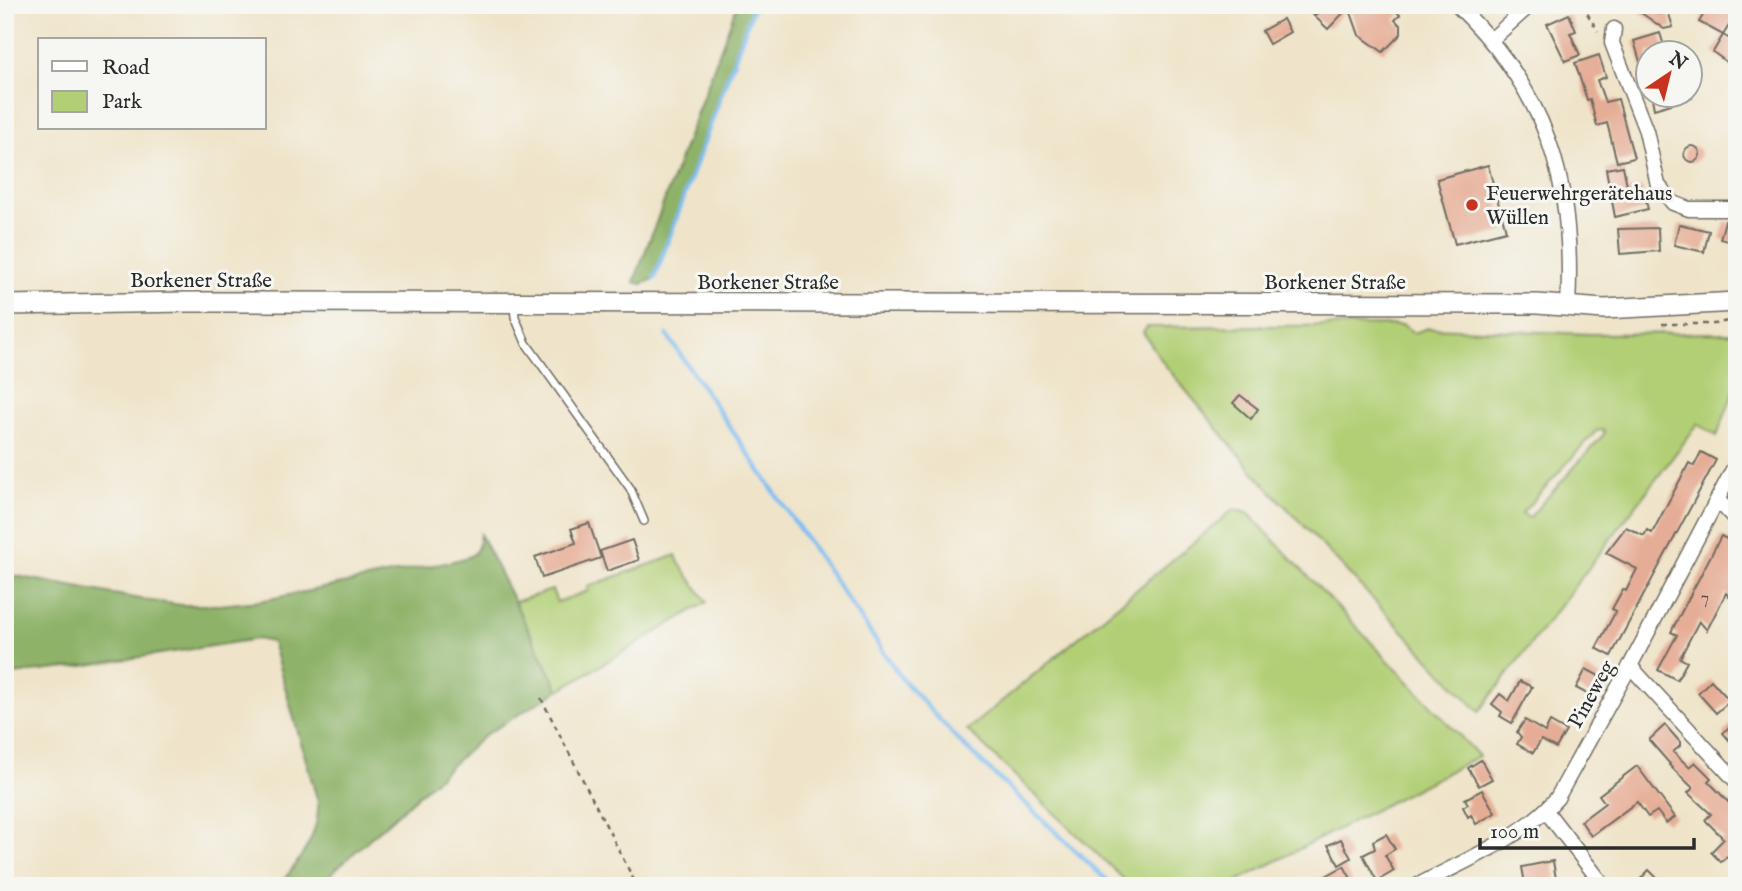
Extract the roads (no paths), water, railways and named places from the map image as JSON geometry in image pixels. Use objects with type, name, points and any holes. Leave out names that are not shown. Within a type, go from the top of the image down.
[{"type":"main road","name":"Borkener Straße","points":[[5,305],[188,302],[1531,304],[1604,309],[1737,302]]},
{"type":"street","points":[[1457,5],[1506,59],[1532,102],[1554,156],[1566,208],[1568,305]]},
{"type":"street","points":[[1491,40],[1531,5]]},
{"type":"street","points":[[1613,36],[1646,131],[1658,185],[1673,203],[1689,209],[1737,209]]},
{"type":"street","name":"Pineweg","points":[[1417,886],[1521,830],[1546,811],[1557,798],[1737,462]]},
{"type":"street","points":[[1718,500],[1737,521]]},
{"type":"street","points":[[1630,666],[1737,782]]},
{"type":"street","points":[[1546,811],[1604,886]]},
{"type":"lane","points":[[514,304],[515,317],[526,343],[630,488],[643,521]]},
{"type":"waterway","points":[[654,279],[754,5]]},
{"type":"waterway","points":[[667,335],[902,679],[962,744],[1113,886]]},
{"type":"place","name":"Feuerwehrgerätehaus Wüllen","points":[[1472,205]]}]
